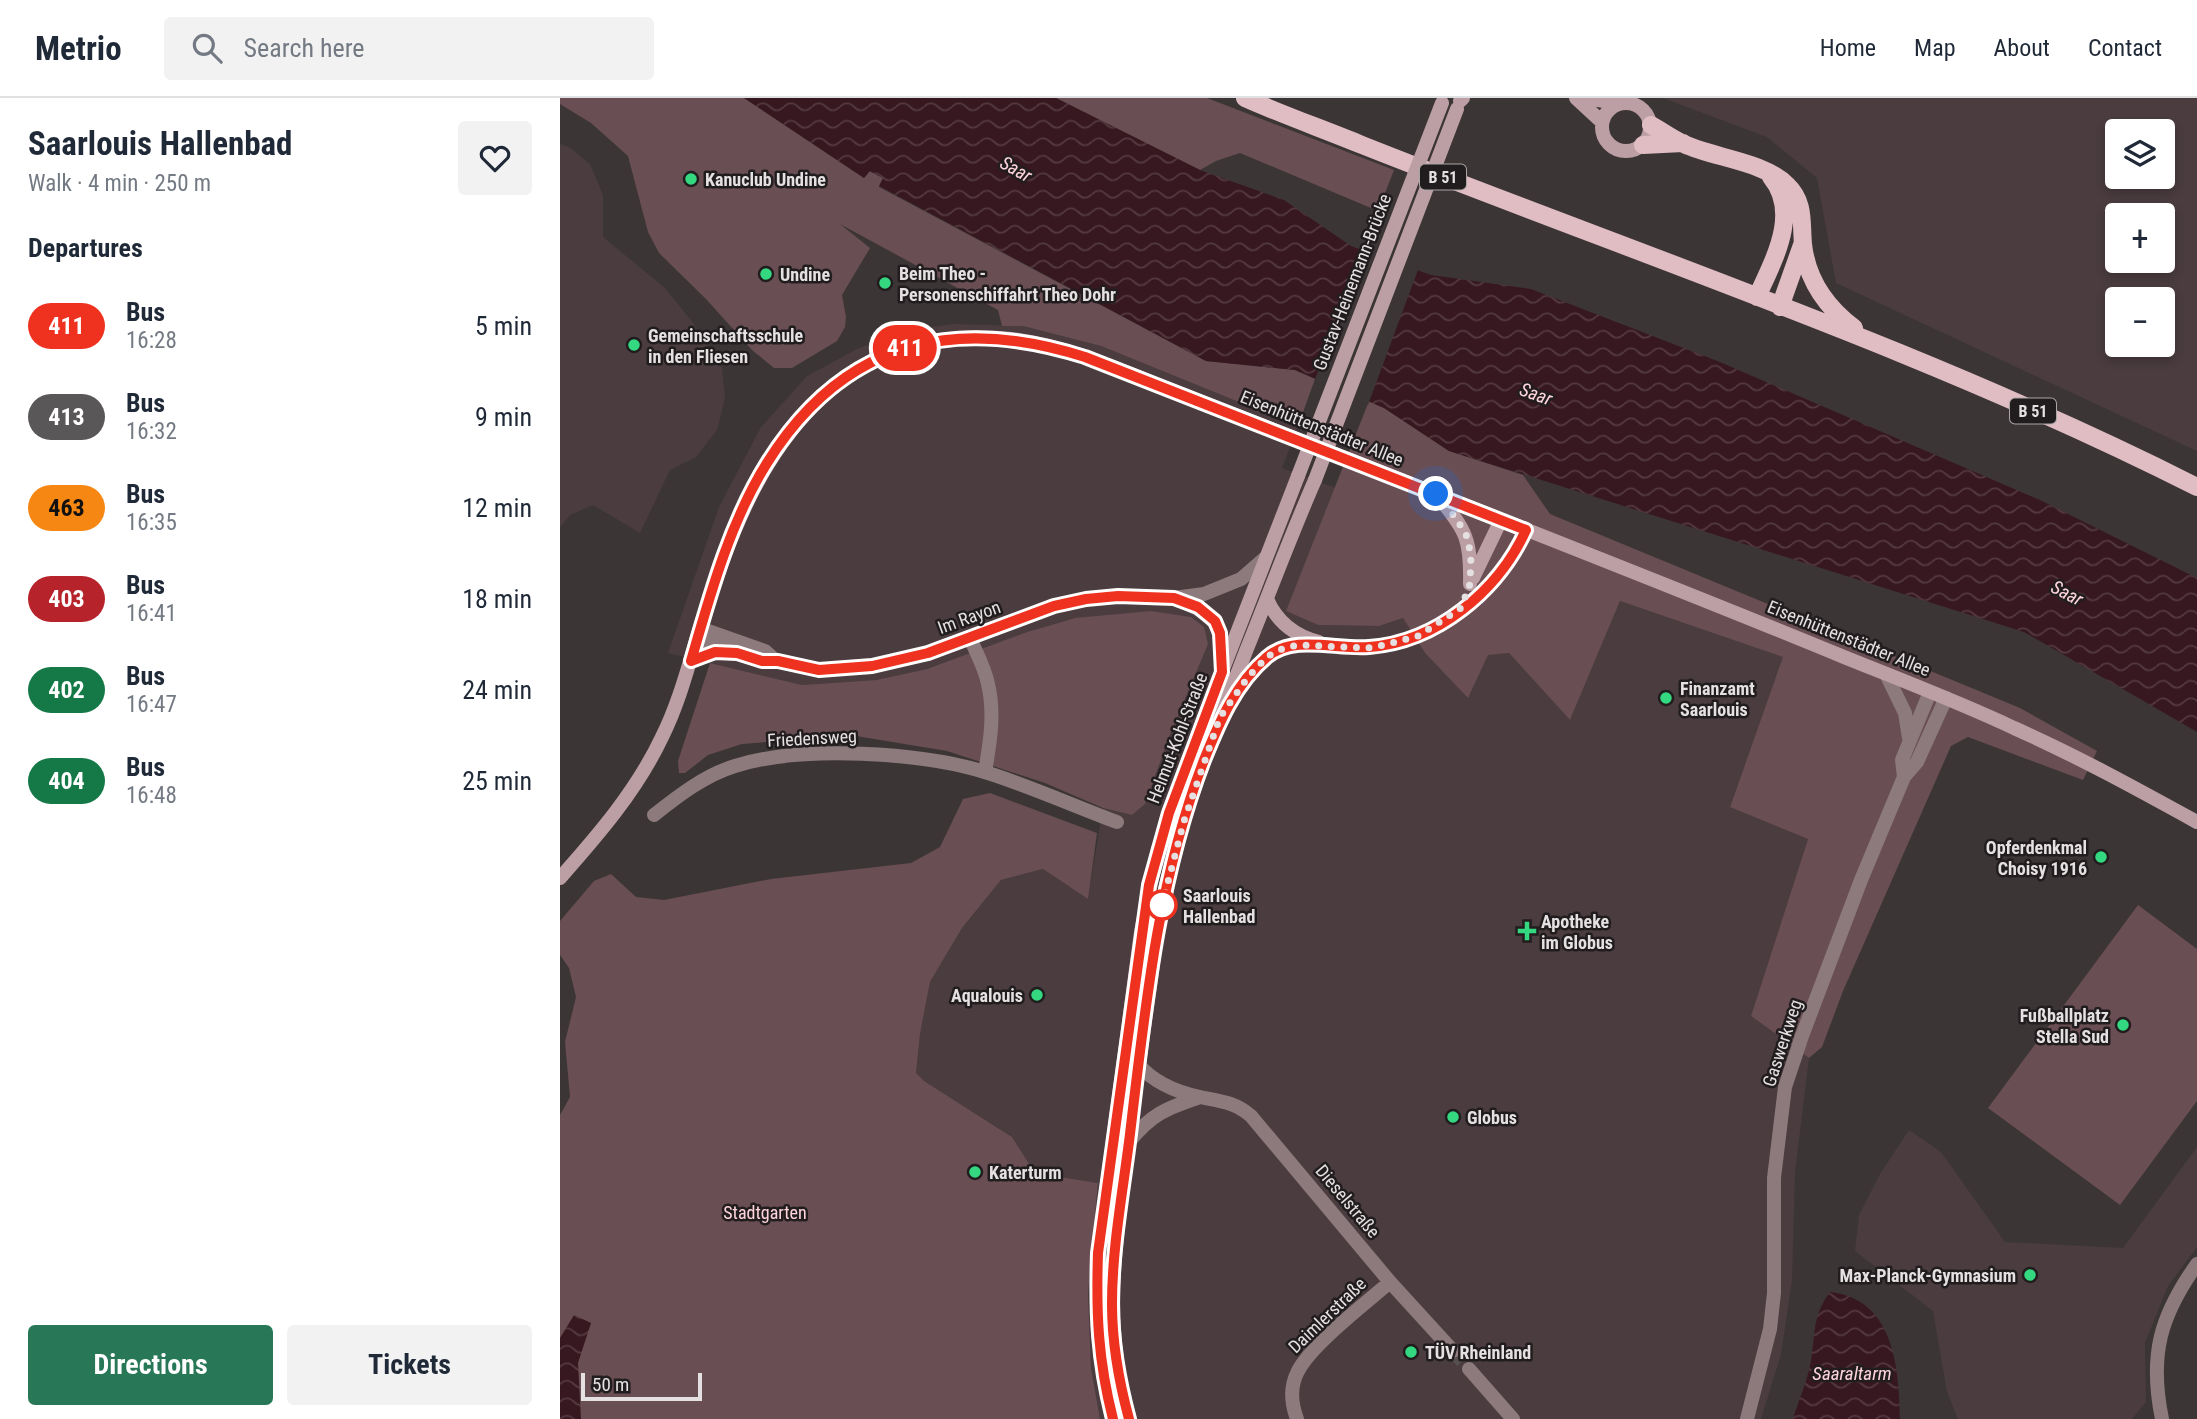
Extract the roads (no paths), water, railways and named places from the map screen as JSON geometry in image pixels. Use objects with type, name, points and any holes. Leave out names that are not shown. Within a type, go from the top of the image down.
[{"type":"main road","name":"B 51","points":[[1245,98],[1480,192],[1868,339],[1976,385],[2197,487]]},
{"type":"main road","points":[[1651,125],[1683,143],[1764,170],[1787,184],[1796,195],[1801,208],[1803,242],[1812,279],[1825,302],[1840,318],[1868,339]]},
{"type":"main road","points":[[1643,145],[1683,143]]},
{"type":"main road","points":[[1757,297],[1774,259],[1785,209],[1777,184],[1764,170]]},
{"type":"main road","points":[[1780,307],[1803,242]]},
{"type":"street","points":[[1576,98],[1602,122]]},
{"type":"street","points":[[1588,98],[1616,104],[1637,104],[1647,113],[1651,125],[1643,145],[1629,151],[1614,148],[1604,137],[1602,122],[1610,108],[1616,104]]},
{"type":"street","name":"Gustav-Heinemann-Brücke","points":[[1298,476],[1443,100]]},
{"type":"street","name":"Gustav-Heinemann-Brücke","points":[[1315,480],[1460,102]]},
{"type":"street","name":"Eisenhüttenstädter Allee","points":[[560,878],[604,828],[642,776],[667,726],[739,517],[765,465],[789,430],[811,406],[842,380],[875,360],[923,344],[979,337],[1050,346],[1285,433],[1946,698],[2089,764],[2197,821]]},
{"type":"street","name":"Helmut-Kohl-Straße","points":[[1113,1419],[1104,1384],[1096,1306],[1098,1253],[1141,932],[1155,861],[1169,813],[1298,476]]},
{"type":"street","name":"Helmut-Kohl-Straße","points":[[1129,1419],[1119,1381],[1112,1306],[1114,1254],[1138,1064],[1167,882],[1191,797],[1220,717],[1279,564],[1315,480]]},
{"type":"street","points":[[1436,494],[1466,534],[1471,555],[1470,584]]},
{"type":"street","points":[[1461,608],[1501,520]]},
{"type":"street","points":[[1220,717],[1248,677],[1268,656],[1284,648],[1367,648],[1418,636],[1484,591],[1508,563],[1526,530]]},
{"type":"street","name":"Im Rayon","points":[[698,635],[762,661],[778,661],[819,670],[872,666],[928,653],[1054,606],[1086,599],[1118,596],[1174,598],[1204,594],[1241,579],[1265,558]]},
{"type":"street","name":"Im Rayon","points":[[1174,598],[1198,607],[1215,621],[1220,633],[1222,672]]},
{"type":"street","points":[[1267,599],[1273,612],[1288,628],[1308,639],[1337,646]]},
{"type":"street","name":"Im Rayon","points":[[698,635],[765,652],[778,661]]},
{"type":"street","points":[[970,638],[988,682],[991,701],[990,742],[985,772]]},
{"type":"street","name":"Im Rayon","points":[[691,661],[715,652],[737,653]]},
{"type":"street","name":"Gaswerkweg","points":[[1886,674],[1905,713],[1909,740]]},
{"type":"street","name":"Gaswerkweg","points":[[1904,777],[1902,760],[1930,692]]},
{"type":"street","name":"Gaswerkweg","points":[[1747,1419],[1770,1329],[1774,1293],[1774,1178],[1786,1087],[1802,1036],[1861,880],[1904,777],[1917,762],[1946,698]]},
{"type":"street","name":"Friedensweg","points":[[653,815],[675,798],[718,773],[736,766],[782,757],[842,753],[895,756],[985,772],[1117,822]]},
{"type":"street","name":"Dieselstraße","points":[[1138,1064],[1148,1077],[1165,1086],[1228,1102],[1241,1107],[1251,1116],[1390,1282],[1453,1351]]},
{"type":"street","points":[[1129,1142],[1140,1128],[1165,1109],[1200,1097]]},
{"type":"street","points":[[2162,1419],[2157,1378],[2158,1349],[2166,1316],[2182,1285],[2197,1264]]},
{"type":"street","name":"Daimlerstraße","points":[[1297,1419],[1292,1395],[1299,1368],[1320,1345],[1390,1282]]},
{"type":"street","points":[[1469,1369],[1513,1419]]},
{"type":"water","name":"Saar","points":[[744,98],[1056,98],[1200,170],[1284,200],[1351,246],[1431,275],[1531,289],[1720,362],[2040,500],[2197,578],[2197,732],[2024,632],[1449,451],[1384,408],[1295,370],[1206,361],[879,186],[883,178],[870,171],[864,178]]},
{"type":"water","name":"Saaraltarm","points":[[1830,1292],[1851,1297],[1868,1307],[1880,1322],[1889,1339],[1894,1358],[1900,1419],[1793,1419],[1810,1366],[1817,1319]]},
{"type":"water","points":[[574,1315],[591,1323],[578,1363],[581,1419],[560,1419],[560,1338]]},
{"type":"tunnel","points":[[1453,1351],[1469,1369]]},
{"type":"place","name":"Kanuclub Undine","points":[[691,179]]},
{"type":"place","name":"Undine","points":[[766,274]]},
{"type":"place","name":"Beim Theo - Personenschiffahrt Theo Dohr","points":[[885,283]]},
{"type":"place","name":"Gemeinschaftsschule in den Fliesen","points":[[634,345]]},
{"type":"place","name":"Finanzamt Saarlouis","points":[[1666,698]]},
{"type":"place","name":"Opferdenkmal Choisy 1916","points":[[2101,857]]},
{"type":"place","name":"Saarlouis Hallenbad","points":[[1162,905]]},
{"type":"place","name":"Apotheke im Globus","points":[[1527,931]]},
{"type":"place","name":"Aqualouis","points":[[1037,995]]},
{"type":"place","name":"Fußballplatz Stella Sud","points":[[2123,1025]]},
{"type":"place","name":"Globus","points":[[1453,1117]]},
{"type":"place","name":"Katerturm","points":[[975,1172]]},
{"type":"place","name":"Max-Planck-Gymnasium","points":[[2030,1275]]},
{"type":"place","name":"TÜV Rheinland","points":[[1411,1352]]},
{"type":"park label","name":"Stadtgarten","points":[[765,1212]]}]
